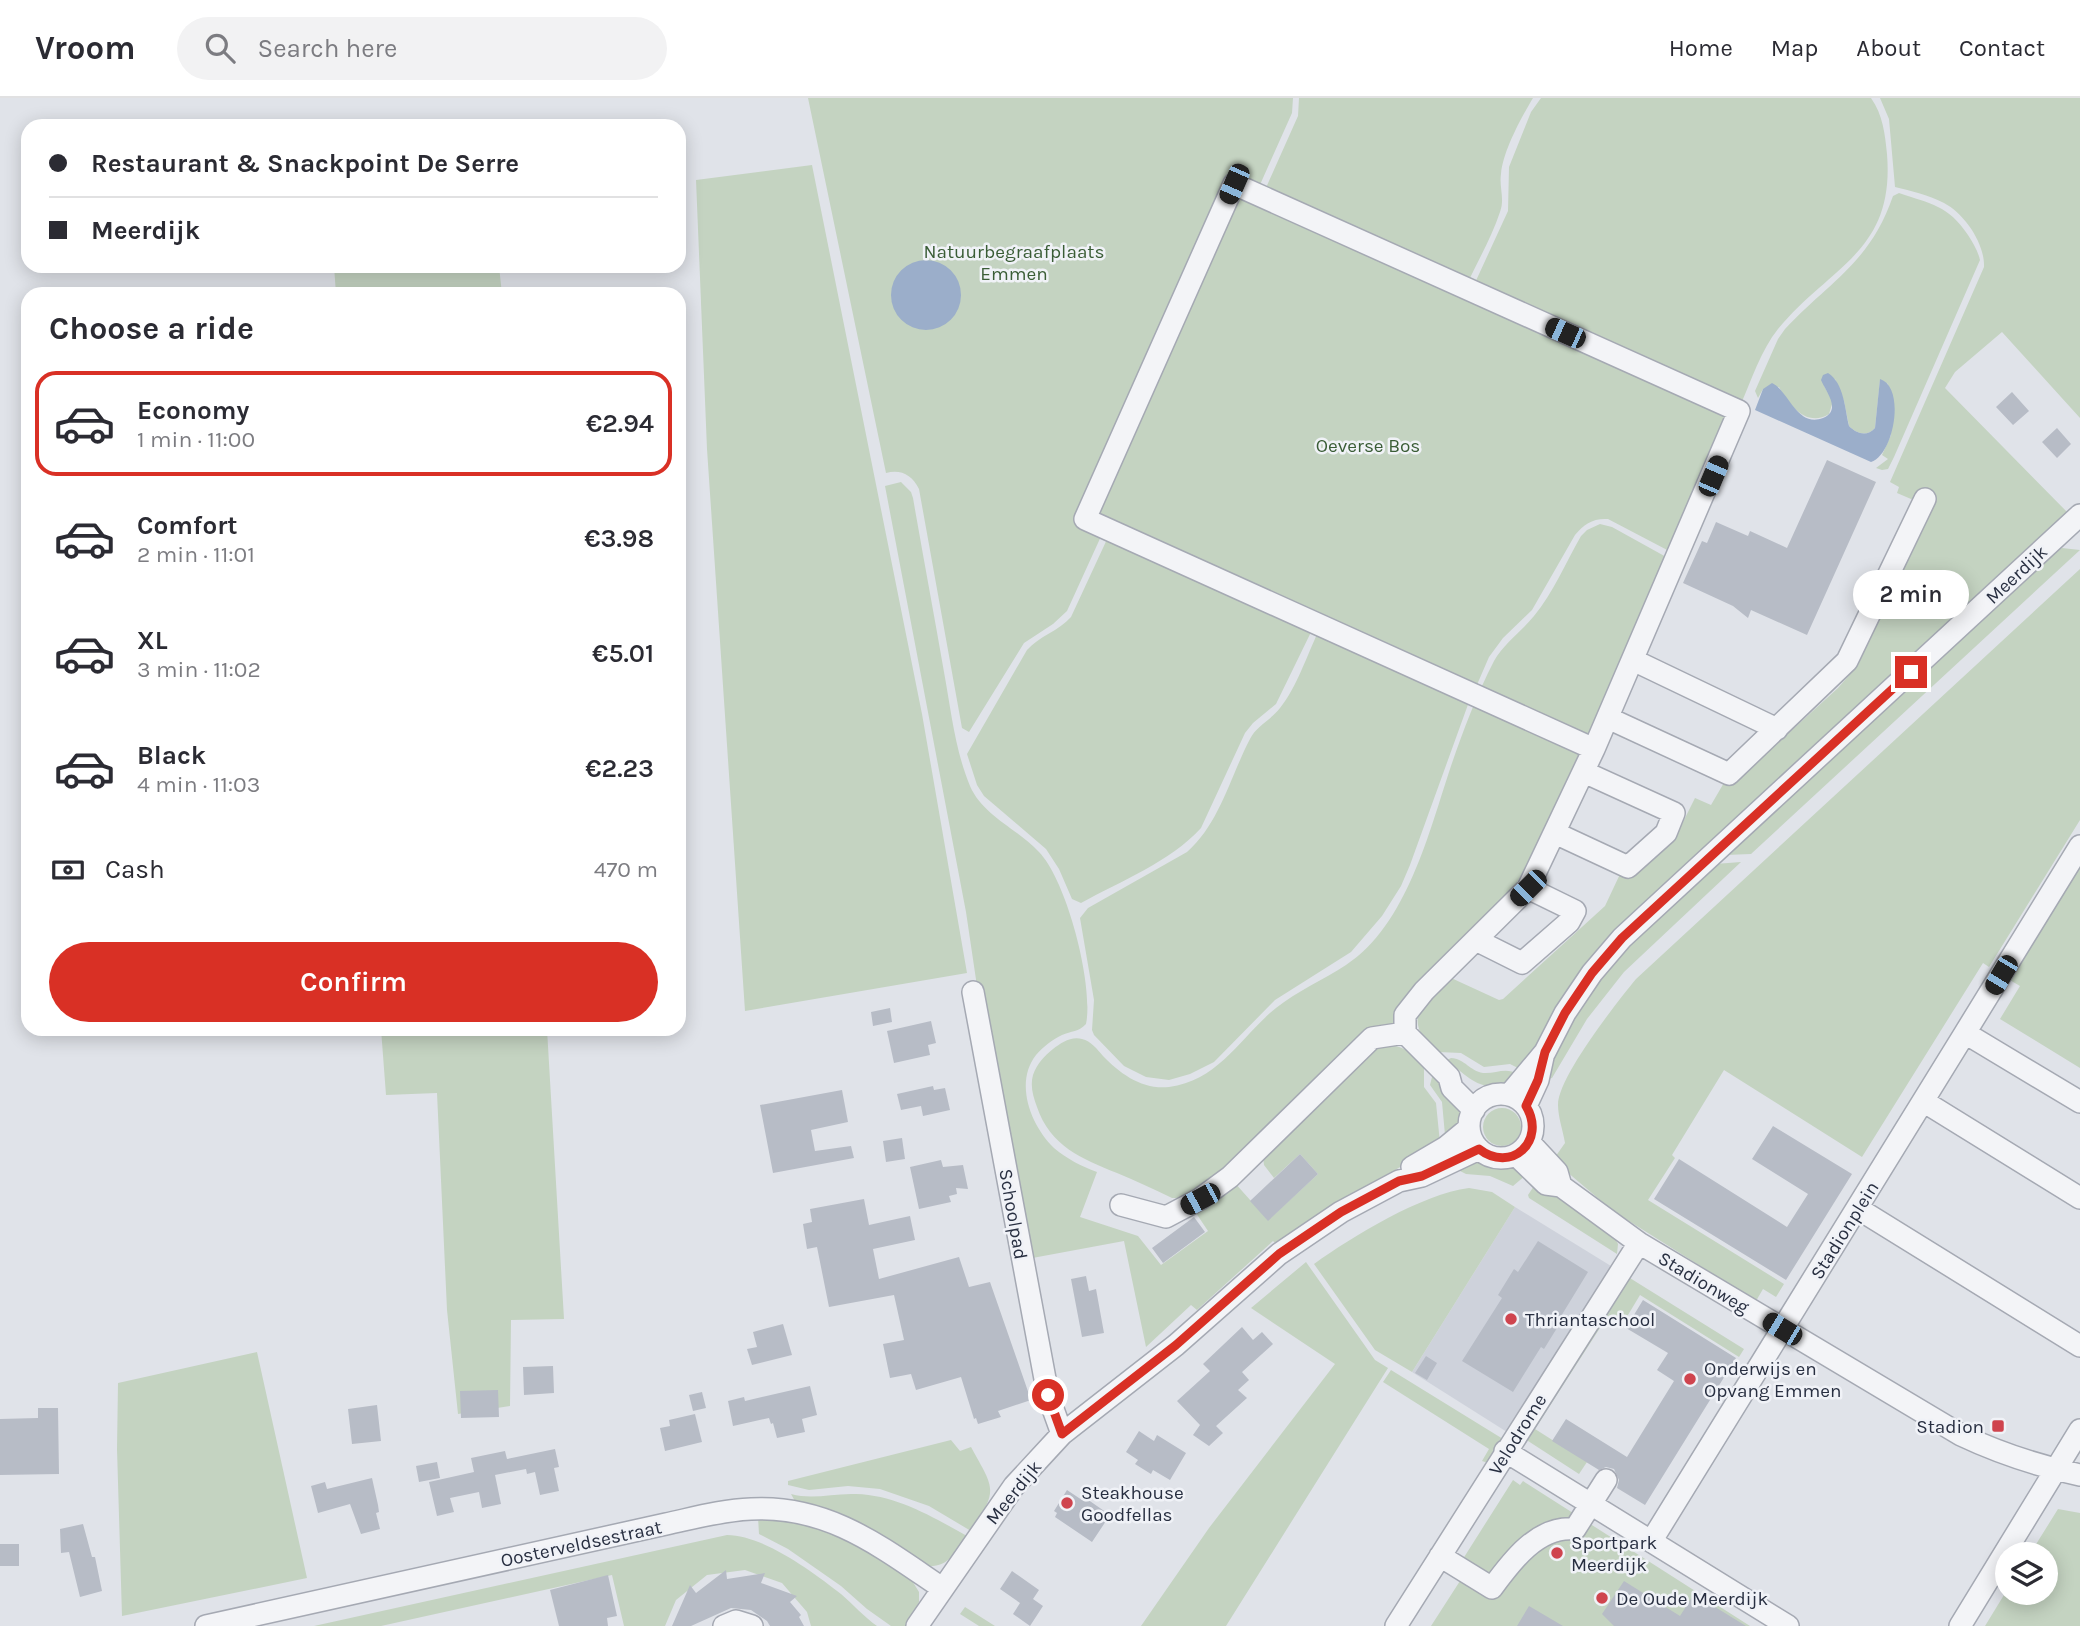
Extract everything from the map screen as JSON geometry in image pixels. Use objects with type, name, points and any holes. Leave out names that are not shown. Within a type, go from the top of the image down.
[{"type":"street","points":[[1475,1112],[1500,1094],[1518,1101],[1533,1124],[1523,1148],[1501,1158],[1493,1157],[1479,1149],[1472,1139],[1475,1112],[1459,1079],[1449,1077],[1405,1033],[1405,1015],[1424,991],[1528,888],[1584,772],[1608,718],[1739,411],[1234,184],[1085,519],[1594,749]]},
{"type":"street","points":[[1608,718],[1729,774],[1847,661],[1925,499]]},
{"type":"street","name":"Meerdijk","points":[[1518,1101],[1565,1013],[1592,973],[1622,938],[2077,524]]},
{"type":"street","points":[[1633,660],[1777,729]]},
{"type":"street","points":[[1555,833],[1628,867],[1666,833],[1674,813],[1584,772]]},
{"type":"street","name":"Stadionplein","points":[[1652,1540],[2080,846]]},
{"type":"street","points":[[1476,940],[1522,963],[1569,922],[1575,911],[1528,888]]},
{"type":"street","name":"Schoolpad","points":[[973,992],[1048,1395],[1062,1434]]},
{"type":"street","points":[[1121,1205],[1166,1217],[1200,1199],[1230,1177],[1372,1038],[1405,1033]]},
{"type":"street","points":[[1965,1033],[2080,1102]]},
{"type":"street","points":[[1923,1101],[2080,1198]]},
{"type":"street","name":"Meerdijk","points":[[1399,1181],[1414,1165],[1446,1147],[1475,1112]]},
{"type":"street","name":"Stadionweg","points":[[1523,1148],[1557,1172],[1561,1186],[1639,1242],[1961,1436],[2006,1454],[2080,1475]]},
{"type":"street","name":"Meerdijk","points":[[917,1626],[1014,1486],[1062,1434],[1176,1345],[1279,1254],[1341,1212],[1399,1181],[1422,1176],[1479,1149]]},
{"type":"street","points":[[1857,1208],[2080,1346]]},
{"type":"street","name":"Velodrome","points":[[1396,1626],[1639,1242]]},
{"type":"street","points":[[1960,1626],[2080,1430]]},
{"type":"street","points":[[1505,1451],[1788,1626]]},
{"type":"street","points":[[1440,1556],[1492,1588],[1518,1554],[1538,1539],[1565,1528],[1575,1528],[1606,1480]]},
{"type":"street","name":"Oosterveldsestraat","points":[[206,1626],[666,1524],[752,1509],[802,1512],[840,1525],[873,1541],[942,1588]]},
{"type":"street","points":[[724,1626],[736,1621],[752,1626]]},
{"type":"shaded area","name":"Thriantaschool","points":[[1515,1207],[1611,1266],[1507,1432],[1412,1372]]},
{"type":"green space","name":"Natuurbegraafplaats Emmen","points":[[808,98],[1293,98],[1292,113],[1259,187],[1232,176],[1076,519],[1103,532],[1067,611],[1024,643],[969,732],[962,728],[919,489],[906,474],[886,473]]},
{"type":"green space","points":[[1299,98],[1533,98],[1505,155],[1501,174],[1500,212],[1468,282],[1265,190],[1298,116]]},
{"type":"green space","points":[[1541,98],[1871,98],[1875,104],[1881,118],[1887,154],[1887,187],[1881,214],[1870,236],[1855,255],[1798,307],[1772,337],[1740,406],[1474,285],[1508,211],[1509,167],[1531,112]]},
{"type":"green space","points":[[1880,98],[2080,98],[2080,418],[2002,332],[1955,372],[1945,388],[2068,513],[1627,923],[1522,1070],[1510,1064],[1484,1067],[1461,1053],[1438,1052],[1420,1031],[1418,1014],[1449,977],[1499,1000],[1503,999],[1605,906],[1621,872],[1632,877],[1676,836],[1695,798],[1711,805],[1725,781],[1733,784],[1838,688],[1858,665],[1934,496],[1911,499],[1897,493],[1899,487],[1890,482],[1984,267],[1977,240],[1959,214],[1938,200],[1895,187],[1889,119]]},
{"type":"green space","points":[[812,165],[922,714],[967,973],[745,1011],[707,449],[696,180]]},
{"type":"green space","points":[[1899,193],[1946,211],[1968,235],[1980,260],[1894,457],[1888,469],[1882,470],[1876,468],[1888,459],[1882,455],[1891,435],[1888,384],[1880,380],[1875,428],[1865,433],[1859,433],[1849,426],[1844,401],[1835,379],[1824,386],[1833,401],[1829,414],[1821,418],[1806,416],[1793,407],[1779,387],[1763,389],[1758,398],[1755,391],[1785,329],[1861,255],[1884,219],[1893,196]]},
{"type":"green space","name":"Oeverse Bos","points":[[1238,196],[1727,415],[1671,552],[1608,519],[1585,525],[1575,535],[1532,610],[1503,638],[1489,657],[1476,687],[1100,517],[1095,508]]},
{"type":"green space","points":[[334,273],[500,273],[501,287],[336,287]]},
{"type":"green space","points":[[901,482],[913,498],[954,730],[970,786],[983,806],[1039,852],[1059,886],[1076,934],[1086,985],[1086,1024],[1055,1039],[1036,1055],[1026,1078],[1026,1091],[1032,1116],[1046,1139],[1064,1156],[1097,1172],[1080,1217],[1138,1236],[1161,1265],[1208,1231],[1194,1210],[1234,1182],[1268,1220],[1318,1174],[1300,1154],[1274,1178],[1264,1165],[1263,1157],[1373,1051],[1387,1046],[1400,1047],[1424,1063],[1424,1087],[1436,1103],[1440,1143],[1312,1220],[1277,1245],[1273,1241],[1197,1310],[1191,1305],[1146,1347],[1124,1241],[1027,1259],[978,993],[966,912],[885,486]]},
{"type":"green space","points":[[1600,524],[1612,527],[1668,558],[1531,859],[1514,887],[1399,1021],[1249,1151],[1185,1198],[1172,1198],[1092,1162],[1059,1141],[1043,1120],[1034,1099],[1032,1083],[1039,1064],[1059,1044],[1074,1038],[1085,1040],[1124,1075],[1150,1086],[1169,1087],[1187,1083],[1216,1067],[1263,1019],[1284,1002],[1346,965],[1367,948],[1385,926],[1413,875],[1465,726],[1494,661],[1541,607],[1581,536]]},
{"type":"green space","points":[[1109,535],[1313,628],[1276,704],[1245,733],[1201,828],[1160,861],[1081,903],[1072,899],[1059,869],[1046,849],[984,796],[977,785],[967,754],[1027,650],[1071,617]]},
{"type":"green space","points":[[2062,548],[2080,550],[1751,854],[1725,855],[2050,556]]},
{"type":"green space","points":[[2080,569],[2080,820],[1989,967],[1983,963],[1862,1157],[1724,1070],[1672,1155],[1675,1158],[1648,1200],[1784,1284],[1776,1297],[1763,1289],[1756,1301],[1613,1211],[1553,1160],[1565,1143],[1558,1105],[1561,1092],[1590,1040],[1636,979]]},
{"type":"green space","points":[[1319,630],[1470,699],[1410,865],[1401,886],[1382,916],[1351,952],[1275,1000],[1214,1062],[1190,1074],[1169,1080],[1146,1077],[1124,1066],[1094,1035],[1094,1000],[1080,918],[1088,908],[1187,852],[1198,840],[1216,814],[1253,734],[1276,712],[1292,690]]},
{"type":"green space","points":[[1741,862],[1624,972],[1587,1019],[1552,1078],[1544,1080],[1591,989],[1632,940],[1715,864]]},
{"type":"green space","points":[[2080,863],[2080,1068],[2000,1019],[2020,986],[2008,979]]},
{"type":"green space","points":[[382,1036],[547,1036],[564,1319],[511,1320],[510,1406],[458,1414],[447,1310],[437,1093],[386,1095]]},
{"type":"green space","points":[[1451,1058],[1483,1073],[1505,1071],[1518,1074],[1508,1082],[1489,1086],[1472,1080],[1447,1060]]},
{"type":"green space","points":[[1433,1073],[1461,1110],[1461,1123],[1445,1135],[1442,1102],[1430,1085]]},
{"type":"green space","points":[[1502,1108],[1515,1114],[1521,1127],[1515,1140],[1502,1146],[1489,1140],[1483,1127],[1489,1114]]},
{"type":"green space","points":[[1473,1161],[1495,1167],[1516,1168],[1526,1175],[1513,1186],[1490,1176],[1466,1174],[1458,1170]]},
{"type":"green space","points":[[1536,1183],[1613,1235],[1618,1244],[1617,1254],[1529,1198],[1528,1195]]},
{"type":"green space","points":[[1469,1188],[1492,1192],[1515,1207],[1412,1372],[1375,1350],[1314,1264],[1368,1229],[1410,1207],[1430,1198]]},
{"type":"green space","points":[[1306,1262],[1375,1360],[1388,1368],[1226,1626],[1141,1626],[1209,1528],[1335,1364],[1251,1308]]},
{"type":"green space","points":[[1625,1275],[1744,1349],[1739,1357],[1640,1295],[1622,1325],[1607,1317],[1535,1429],[1587,1462],[1579,1474],[1525,1439]]},
{"type":"green space","points":[[257,1352],[307,1578],[122,1616],[117,1449],[118,1383]]},
{"type":"green space","points":[[1391,1370],[1503,1439],[1488,1463],[1482,1461],[1489,1449],[1383,1382]]},
{"type":"green space","points":[[951,1440],[960,1451],[971,1447],[985,1472],[990,1489],[986,1506],[971,1531],[929,1506],[880,1489],[848,1486],[809,1490],[788,1485],[788,1481]]},
{"type":"green space","name":"Sportpark Meerdijk","points":[[1513,1480],[1520,1485],[1523,1481],[1750,1626],[1431,1626],[1469,1567],[1461,1562]]},
{"type":"green space","points":[[791,1494],[856,1494],[885,1498],[914,1508],[967,1536],[945,1562],[926,1566],[878,1533],[854,1521],[796,1503]]},
{"type":"green space","points":[[2058,1509],[2080,1513],[2080,1626],[1985,1626],[1998,1605],[2058,1605],[2058,1542],[2037,1542]]},
{"type":"green space","points":[[758,1517],[789,1519],[851,1538],[911,1579],[919,1592],[919,1602],[907,1626],[891,1626],[788,1549],[759,1534]]},
{"type":"green space","points":[[727,1535],[756,1541],[787,1556],[841,1594],[877,1626],[811,1626],[807,1612],[782,1583],[745,1570],[707,1575],[676,1600],[665,1626],[624,1626],[612,1575],[381,1626],[314,1626]]},
{"type":"green space","points":[[965,1607],[995,1626],[979,1626],[960,1614]]},
{"type":"water","points":[[926,260],[951,270],[961,295],[951,320],[926,330],[901,320],[891,295],[901,270]]},
{"type":"water","points":[[1828,373],[1841,390],[1849,426],[1859,433],[1869,433],[1875,428],[1880,379],[1888,385],[1893,394],[1895,407],[1891,435],[1879,457],[1871,462],[1755,410],[1763,389],[1772,383],[1806,418],[1814,420],[1829,415],[1832,406],[1821,380],[1823,375]]},
{"type":"building","points":[[2012,392],[2029,411],[2013,425],[1996,407]]},
{"type":"building","points":[[2057,428],[2071,444],[2057,458],[2042,442]]},
{"type":"building","points":[[1827,460],[1876,482],[1807,635],[1751,610],[1748,618],[1733,606],[1683,583],[1702,541],[1707,543],[1716,522],[1748,536],[1750,531],[1787,548]]},
{"type":"building","points":[[890,1008],[892,1022],[873,1026],[871,1012]]},
{"type":"building","points":[[931,1021],[936,1043],[928,1045],[930,1055],[894,1063],[887,1031]]},
{"type":"building","points":[[933,1086],[934,1090],[945,1088],[950,1110],[923,1116],[921,1106],[901,1110],[897,1094]]},
{"type":"building","points":[[842,1090],[848,1122],[811,1130],[815,1151],[851,1146],[854,1158],[773,1173],[760,1105]]},
{"type":"building","points":[[1773,1126],[1852,1174],[1786,1280],[1654,1199],[1679,1159],[1787,1227],[1808,1194],[1752,1159]]},
{"type":"building","points":[[902,1138],[905,1159],[886,1162],[883,1141]]},
{"type":"building","points":[[1300,1154],[1318,1174],[1268,1221],[1250,1201]]},
{"type":"building","points":[[941,1160],[943,1167],[963,1165],[968,1189],[956,1188],[957,1194],[949,1196],[951,1202],[919,1209],[910,1167]]},
{"type":"building","points":[[864,1199],[869,1225],[910,1216],[915,1240],[873,1249],[879,1279],[959,1257],[969,1287],[990,1282],[1031,1400],[998,1411],[1001,1417],[978,1424],[961,1377],[916,1390],[911,1374],[890,1378],[883,1344],[904,1340],[894,1295],[829,1307],[817,1247],[807,1249],[803,1224],[812,1222],[810,1209]]},
{"type":"building","points":[[1194,1217],[1205,1232],[1163,1263],[1152,1248]]},
{"type":"building","points":[[1538,1241],[1588,1272],[1544,1349],[1541,1347],[1513,1392],[1462,1361],[1502,1298],[1498,1295],[1514,1269],[1518,1272]]},
{"type":"building","points":[[1086,1276],[1089,1291],[1096,1289],[1104,1333],[1082,1337],[1071,1279]]},
{"type":"building","points":[[1643,1300],[1736,1358],[1645,1505],[1617,1488],[1619,1480],[1614,1469],[1606,1467],[1599,1470],[1552,1441],[1566,1419],[1627,1457],[1674,1381],[1657,1370],[1668,1353],[1626,1328]]},
{"type":"building","points":[[783,1324],[792,1355],[752,1365],[747,1349],[757,1347],[753,1332]]},
{"type":"building","points":[[1242,1327],[1253,1340],[1262,1332],[1273,1344],[1242,1372],[1249,1380],[1238,1390],[1247,1398],[1216,1426],[1223,1433],[1209,1446],[1193,1435],[1200,1425],[1177,1401],[1210,1371],[1203,1364]]},
{"type":"building","points":[[1426,1356],[1437,1363],[1427,1380],[1415,1373]]},
{"type":"building","points":[[553,1366],[554,1393],[524,1395],[523,1367]]},
{"type":"building","points":[[810,1386],[817,1415],[802,1419],[805,1432],[777,1438],[769,1418],[733,1426],[728,1401],[744,1397],[745,1401]]},
{"type":"building","points":[[498,1390],[499,1417],[461,1418],[460,1391]]},
{"type":"building","points":[[702,1392],[706,1408],[693,1411],[689,1395]]},
{"type":"building","points":[[377,1405],[381,1441],[352,1444],[348,1409]]},
{"type":"building","points":[[38,1408],[58,1408],[59,1474],[0,1475],[0,1419],[38,1418]]},
{"type":"building","points":[[695,1414],[702,1442],[665,1451],[660,1428],[670,1426],[669,1420]]},
{"type":"building","points":[[1139,1431],[1154,1441],[1157,1435],[1186,1453],[1170,1480],[1153,1470],[1151,1474],[1135,1464],[1138,1460],[1126,1452]]},
{"type":"building","points":[[555,1449],[559,1467],[554,1468],[559,1491],[540,1495],[535,1472],[527,1474],[526,1469],[495,1475],[501,1504],[482,1508],[479,1492],[450,1498],[454,1512],[437,1516],[429,1482],[474,1472],[471,1458],[505,1451],[507,1459]]},
{"type":"building","points":[[437,1462],[440,1478],[419,1482],[416,1466]]},
{"type":"building","points":[[372,1478],[380,1529],[361,1534],[350,1504],[318,1513],[311,1486],[325,1482],[327,1489]]},
{"type":"building","points":[[1067,1490],[1082,1500],[1084,1497],[1110,1515],[1092,1542],[1055,1517],[1057,1513],[1054,1511]]},
{"type":"building","points":[[83,1524],[92,1557],[95,1557],[102,1591],[80,1597],[69,1552],[61,1553],[60,1529]]},
{"type":"building","points":[[0,1544],[19,1544],[19,1566],[0,1566]]},
{"type":"building","points":[[726,1570],[727,1579],[765,1573],[761,1583],[797,1596],[790,1602],[801,1615],[799,1617],[804,1626],[770,1626],[751,1610],[731,1608],[691,1626],[672,1626],[690,1585],[696,1593]]},
{"type":"building","points":[[1012,1571],[1039,1590],[1033,1599],[1043,1606],[1030,1626],[1013,1614],[1020,1603],[1000,1589]]},
{"type":"building","points":[[608,1575],[617,1616],[607,1618],[608,1626],[559,1626],[550,1590]]},
{"type":"building","points":[[1624,1581],[1680,1616],[1694,1594],[1746,1626],[1614,1626],[1602,1614]]},
{"type":"building","points":[[1529,1606],[1563,1626],[1517,1626]]},
{"type":"place","name":"Thriantaschool","points":[[1511,1319]]},
{"type":"place","name":"Onderwijs en Opvang Emmen","points":[[1690,1379]]},
{"type":"place","name":"Stadion","points":[[1998,1426]]},
{"type":"place","name":"Steakhouse Goodfellas","points":[[1067,1503]]},
{"type":"place","name":"Sportpark Meerdijk","points":[[1557,1553]]},
{"type":"place","name":"De Oude Meerdijk","points":[[1602,1598]]},
{"type":"route","points":[[1048,1395],[1062,1434],[1176,1345],[1279,1254],[1341,1212],[1399,1181],[1422,1176],[1479,1149],[1485,1154],[1501,1158],[1516,1155],[1524,1149],[1533,1133],[1531,1114],[1526,1106],[1538,1080],[1545,1052],[1565,1013],[1592,973],[1622,938],[1911,672]]}]
